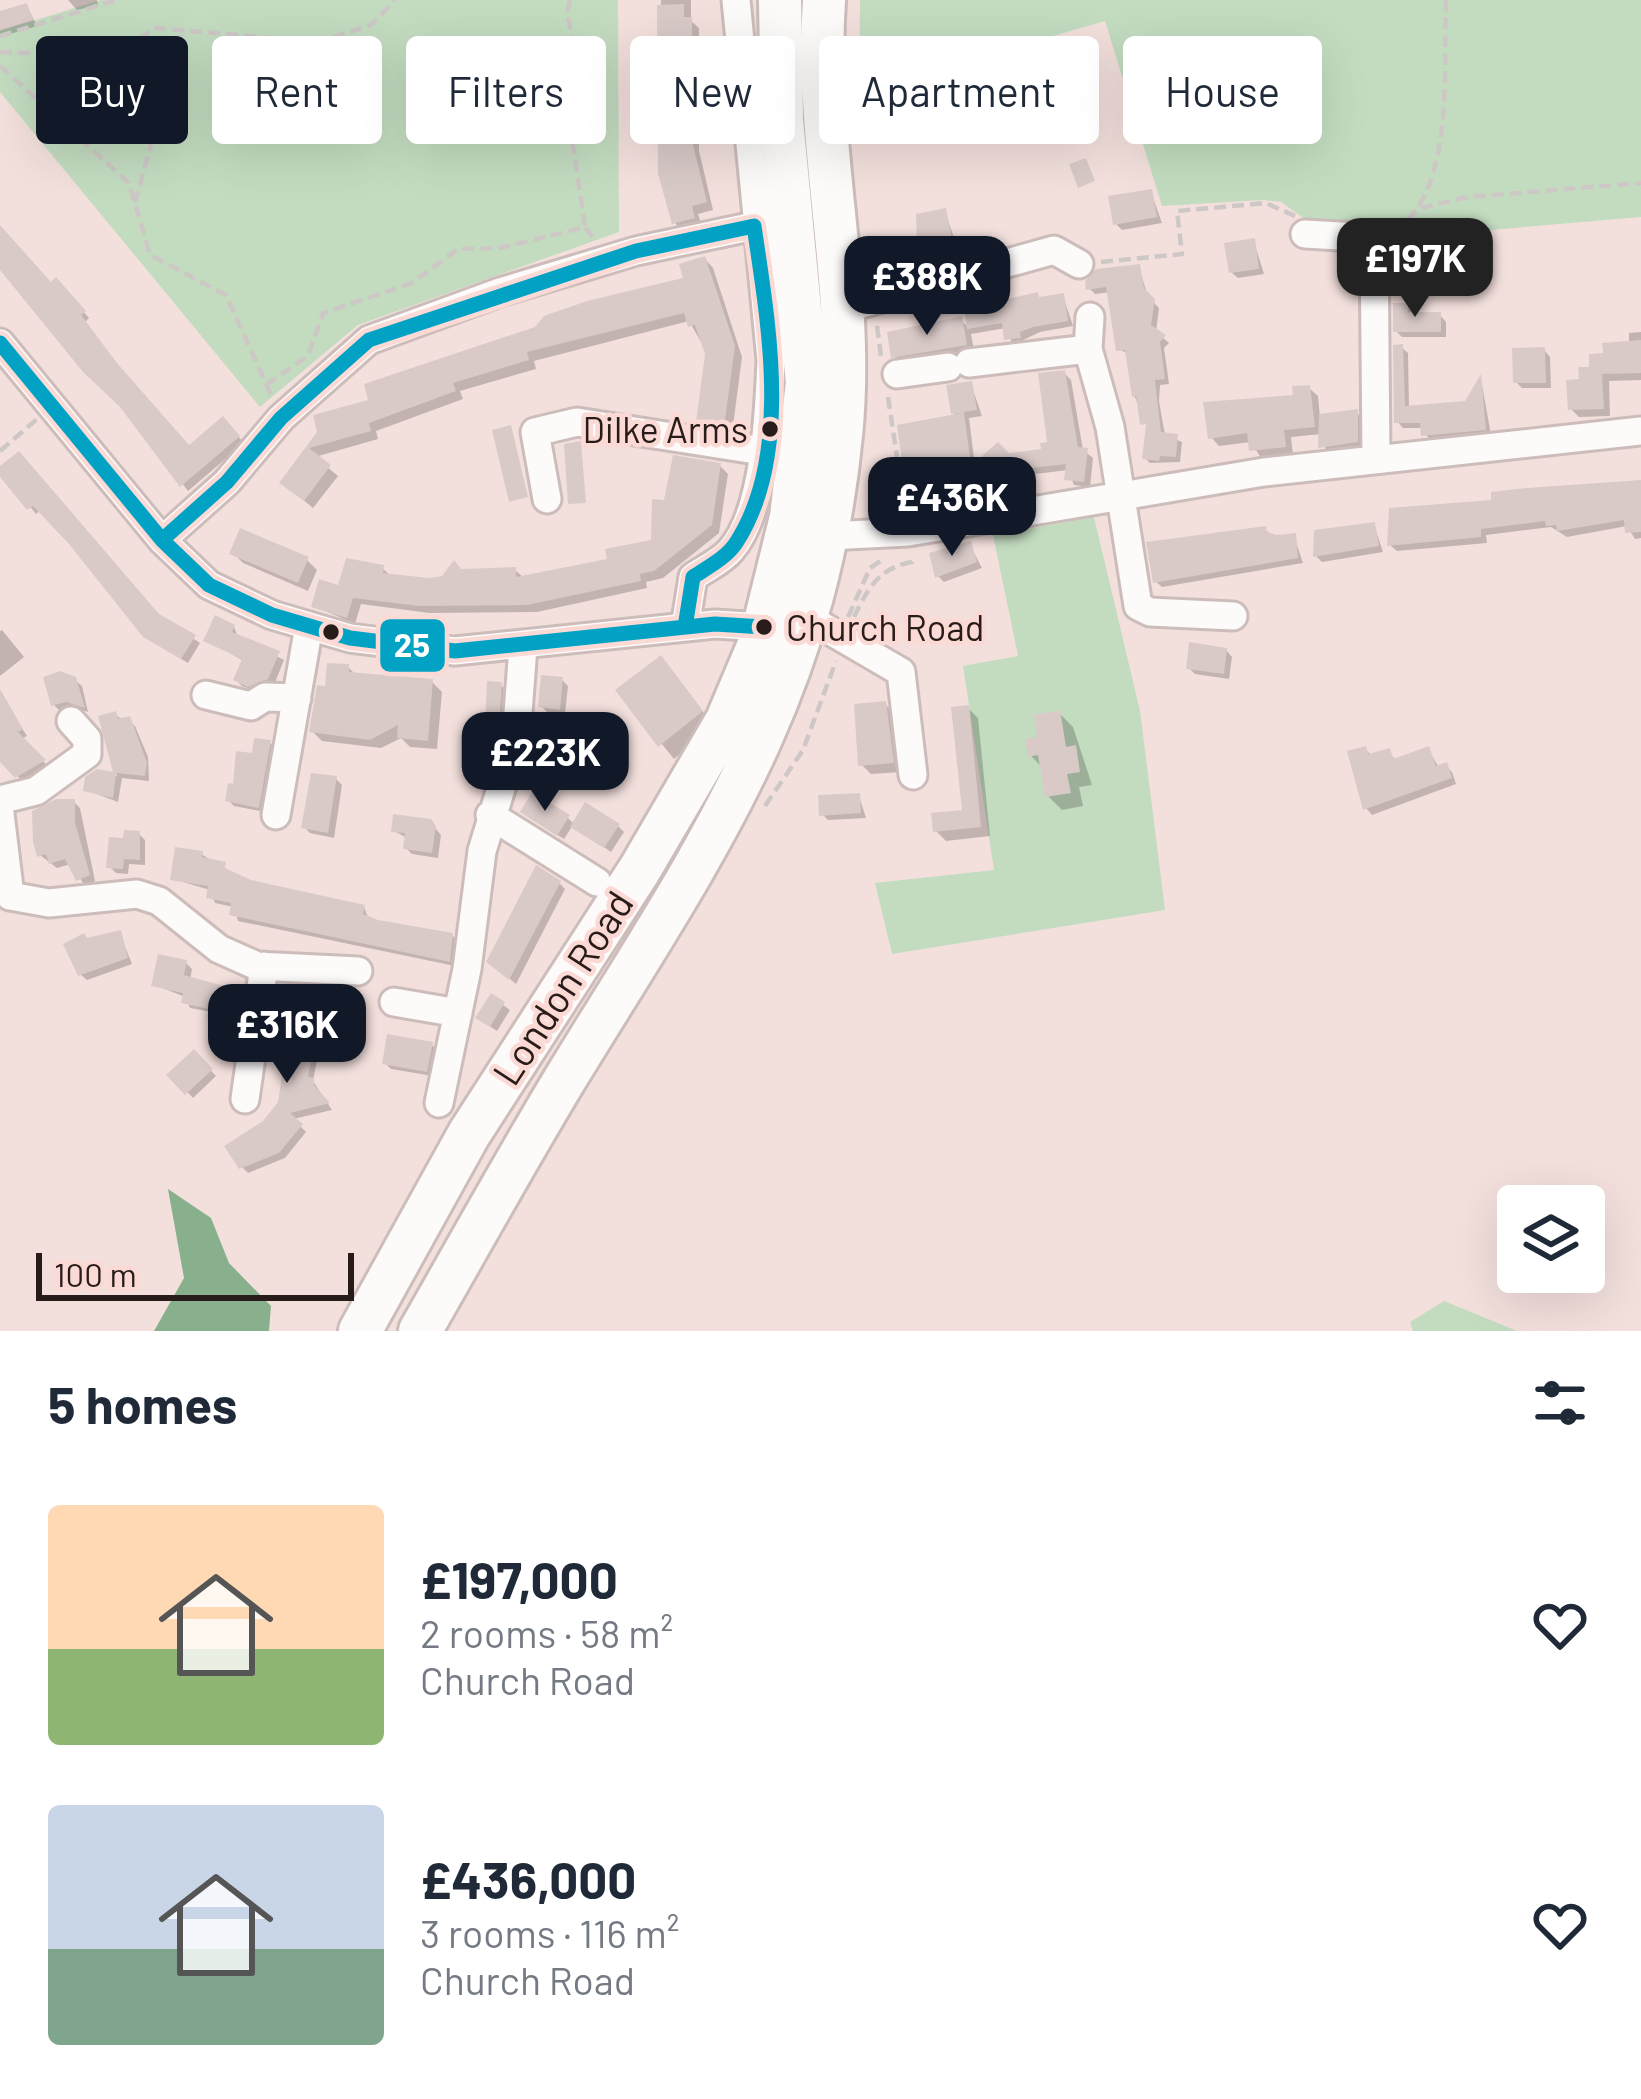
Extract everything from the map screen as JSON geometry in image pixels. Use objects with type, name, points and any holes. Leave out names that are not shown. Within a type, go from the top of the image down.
[{"type":"highway","name":"London Road","points":[[360,1331],[469,1134],[640,869],[727,720],[764,627],[779,576],[807,382],[782,120],[780,0]]},
{"type":"highway","name":"London Road","points":[[420,1331],[565,1079],[676,906],[764,740],[835,622],[828,536],[858,305],[824,0]]},
{"type":"street","points":[[685,627],[687,590],[694,577],[726,556],[746,525],[763,452],[771,360],[754,226],[736,0]]},
{"type":"street","points":[[162,540],[226,482],[281,418],[369,340],[611,259],[754,226]]},
{"type":"street","points":[[1301,226],[1374,238],[1376,459]]},
{"type":"street","points":[[858,305],[1054,250],[1079,265]]},
{"type":"street","points":[[1090,317],[1088,350],[1122,497],[1138,606],[1150,613],[1232,616]]},
{"type":"street","points":[[0,343],[162,540],[209,585],[309,626],[350,638],[455,651],[685,627],[764,627]]},
{"type":"street","points":[[889,379],[958,365],[1088,350]]},
{"type":"street","points":[[548,500],[535,432],[577,422],[763,452]]},
{"type":"street","points":[[779,576],[828,536],[910,544],[1122,497],[1376,459],[1641,431]]},
{"type":"street","points":[[835,622],[902,672],[913,775]]},
{"type":"street","points":[[277,815],[309,626]]},
{"type":"street","points":[[439,1103],[490,814],[516,739],[524,646]]},
{"type":"street","points":[[206,695],[250,706],[265,697],[297,698]]},
{"type":"street","points":[[0,800],[36,790],[87,754],[87,740],[70,721]]},
{"type":"street","points":[[0,814],[5,903],[137,894],[160,901],[219,950],[278,968],[358,971]]},
{"type":"street","points":[[490,814],[597,882]]},
{"type":"street","points":[[244,1100],[256,1021],[278,968]]},
{"type":"street","points":[[394,1002],[458,1013]]},
{"type":"path","points":[[0,35],[116,0]]},
{"type":"path","points":[[0,52],[108,56],[156,28],[320,42],[371,25],[395,0]]},
{"type":"path","points":[[570,0],[566,14],[574,46],[568,117],[585,226],[611,259]]},
{"type":"path","points":[[1421,208],[1432,183],[1442,118],[1446,0]]},
{"type":"path","points":[[135,203],[182,29]]},
{"type":"path","points":[[0,66],[129,183],[150,255],[226,295],[281,418]]},
{"type":"path","points":[[1391,232],[1421,208],[1468,197],[1641,183]]},
{"type":"path","points":[[1079,265],[1182,254],[1178,211],[1266,203],[1301,226]]},
{"type":"path","points":[[266,385],[308,356],[323,313],[412,283],[458,249],[500,248],[585,226]]},
{"type":"path","points":[[835,622],[888,568],[912,562],[889,379],[858,305]]},
{"type":"path","points":[[0,451],[52,406]]},
{"type":"path","points":[[835,622],[870,568],[910,544]]},
{"type":"shaded area","points":[[101,0],[618,0],[619,232],[358,325],[260,407],[43,144],[188,144],[188,36],[36,36],[36,136],[0,92],[0,31]]},
{"type":"shaded area","points":[[860,0],[1641,0],[1641,217],[1386,239],[1385,222],[1316,227],[1281,202],[1162,206],[1143,144],[1322,144],[1322,36],[1123,36],[1123,79],[1105,21],[1053,36],[860,36]]},
{"type":"shaded area","points":[[1094,517],[1140,711],[1165,910],[892,954],[875,883],[994,870],[963,666],[1018,656],[993,535]]},
{"type":"shaded area","points":[[168,1189],[211,1218],[229,1263],[271,1306],[269,1331],[154,1331],[184,1278]]},
{"type":"shaded area","points":[[1444,1301],[1517,1331],[1413,1331],[1410,1322]]},
{"type":"building","points":[[27,3],[33,20],[0,30],[0,11]]},
{"type":"building","points":[[684,4],[684,17],[692,17],[692,36],[657,36],[657,5]]},
{"type":"building","points":[[658,144],[693,144],[707,202],[692,206],[695,218],[672,224],[658,174]]},
{"type":"building","points":[[1086,158],[1095,181],[1078,188],[1069,164]]},
{"type":"building","points":[[1152,189],[1157,217],[1113,225],[1108,196]]},
{"type":"building","points":[[946,208],[952,239],[941,241],[946,262],[928,266],[923,245],[917,246],[916,214]]},
{"type":"building","points":[[0,225],[51,282],[56,277],[86,311],[81,315],[117,363],[189,445],[223,416],[240,436],[180,487],[120,407],[83,372],[0,270]]},
{"type":"building","points":[[1255,238],[1259,269],[1229,273],[1224,243]]},
{"type":"building","points":[[705,256],[735,346],[724,427],[696,422],[705,354],[695,325],[688,327],[684,313],[527,352],[529,360],[453,383],[456,391],[369,423],[371,431],[309,448],[331,465],[304,501],[279,483],[317,432],[313,415],[368,400],[364,384],[535,327],[544,316],[587,301],[683,278],[679,264]]},
{"type":"building","points":[[1140,264],[1144,288],[1155,299],[1151,325],[1166,335],[1160,342],[1165,379],[1155,380],[1161,432],[1178,434],[1176,457],[1160,456],[1159,461],[1142,459],[1146,424],[1140,425],[1136,396],[1132,397],[1125,350],[1116,351],[1106,287],[1086,290],[1085,281],[1096,269]]},
{"type":"building","points":[[1038,292],[1039,297],[1064,293],[1068,321],[1033,327],[1020,332],[1021,338],[1004,340],[1002,323],[967,329],[964,309]]},
{"type":"building","points":[[1393,303],[1408,303],[1408,312],[1441,312],[1441,332],[1393,332]]},
{"type":"building","points":[[962,316],[967,345],[891,358],[887,332]]},
{"type":"building","points":[[1641,340],[1641,373],[1602,374],[1604,409],[1568,410],[1566,380],[1579,379],[1578,367],[1589,367],[1589,354],[1603,353],[1602,343]]},
{"type":"building","points":[[1403,344],[1405,406],[1465,401],[1481,374],[1486,430],[1421,436],[1420,423],[1394,423],[1393,345]]},
{"type":"building","points":[[1545,347],[1546,383],[1513,383],[1512,348]]},
{"type":"building","points":[[1065,370],[1078,447],[1088,448],[1084,482],[1064,480],[1066,464],[1022,469],[1023,476],[1007,479],[924,484],[928,510],[909,513],[897,425],[961,413],[951,414],[946,385],[972,381],[977,410],[964,412],[971,466],[998,442],[1009,453],[1041,449],[1040,443],[1047,442],[1038,373]]},
{"type":"building","points":[[1310,385],[1315,427],[1284,430],[1286,447],[1249,451],[1247,433],[1208,439],[1203,402],[1293,395],[1292,386]]},
{"type":"building","points":[[1358,409],[1358,442],[1318,448],[1319,414]]},
{"type":"building","points":[[511,425],[528,497],[509,502],[492,430]]},
{"type":"building","points":[[581,441],[586,503],[568,504],[564,444]]},
{"type":"building","points":[[19,451],[159,614],[196,635],[181,659],[143,637],[69,544],[33,506],[27,510],[0,477],[0,466]]},
{"type":"building","points":[[673,455],[721,463],[712,525],[654,571],[640,574],[641,581],[527,605],[419,606],[353,598],[347,618],[311,607],[319,579],[338,585],[346,558],[384,565],[383,573],[429,578],[442,576],[454,560],[461,569],[516,567],[516,577],[607,559],[605,549],[651,540],[652,499],[664,500]]},
{"type":"building","points":[[1641,480],[1641,532],[1625,533],[1624,520],[1557,531],[1556,525],[1546,526],[1545,521],[1481,529],[1481,537],[1387,546],[1389,508],[1491,500],[1491,492],[1527,488]]},
{"type":"building","points":[[1375,522],[1379,546],[1313,557],[1314,530]]},
{"type":"building","points":[[1266,526],[1267,532],[1277,535],[1296,533],[1298,558],[1153,583],[1146,542]]},
{"type":"building","points":[[240,528],[309,557],[298,583],[229,554]]},
{"type":"building","points":[[971,541],[977,562],[935,578],[929,553]]},
{"type":"building","points":[[215,615],[235,625],[232,632],[280,651],[268,679],[248,687],[233,680],[242,659],[203,641]]},
{"type":"building","points":[[1189,642],[1227,648],[1224,674],[1186,669]]},
{"type":"building","points":[[661,655],[703,711],[658,747],[615,690]]},
{"type":"building","points":[[327,663],[349,664],[349,672],[433,679],[428,741],[397,738],[398,725],[370,740],[309,732],[317,685],[325,686]]},
{"type":"building","points":[[60,671],[76,677],[85,708],[66,702],[51,706],[43,677]]},
{"type":"building","points":[[541,675],[563,677],[560,710],[538,707]]},
{"type":"building","points":[[487,681],[502,682],[499,726],[485,726]]},
{"type":"building","points":[[0,689],[23,729],[18,732],[46,760],[15,778],[0,762]]},
{"type":"building","points":[[886,701],[894,763],[858,766],[854,704]]},
{"type":"building","points":[[969,705],[981,827],[933,832],[931,813],[962,810],[951,707]]},
{"type":"building","points":[[1060,710],[1066,747],[1076,745],[1080,772],[1067,774],[1071,793],[1045,797],[1038,755],[1028,757],[1025,739],[1037,737],[1034,715]]},
{"type":"building","points":[[116,711],[118,719],[130,716],[147,763],[145,776],[116,773],[113,798],[83,791],[85,777],[97,769],[113,772],[98,716]]},
{"type":"building","points":[[254,738],[271,740],[259,808],[225,801],[228,783],[233,784],[236,751],[252,753]]},
{"type":"building","points":[[1366,746],[1368,754],[1390,748],[1393,759],[1429,746],[1436,766],[1447,762],[1452,778],[1363,810],[1347,751]]},
{"type":"building","points":[[311,773],[337,776],[328,833],[301,828]]},
{"type":"building","points":[[532,792],[570,815],[557,836],[520,812]]},
{"type":"building","points":[[860,793],[861,813],[819,816],[818,795]]},
{"type":"building","points":[[56,799],[75,799],[75,823],[90,875],[76,881],[65,859],[49,864],[46,854],[37,857],[33,842],[32,811]]},
{"type":"building","points":[[585,802],[620,824],[604,848],[570,827]]},
{"type":"building","points":[[393,814],[431,819],[436,826],[432,853],[403,849],[405,833],[391,832]]},
{"type":"building","points":[[124,830],[140,831],[140,860],[124,859],[123,869],[106,868],[109,837],[123,838]]},
{"type":"building","points":[[175,847],[203,851],[202,857],[226,862],[225,868],[251,880],[365,905],[363,914],[378,920],[453,933],[450,962],[229,915],[231,903],[206,898],[208,886],[170,880]]},
{"type":"building","points":[[536,865],[561,881],[509,980],[486,962]]},
{"type":"building","points":[[121,930],[128,958],[78,976],[63,944],[84,933],[87,938]]},
{"type":"building","points":[[158,954],[187,960],[184,975],[242,991],[236,1024],[207,1017],[209,1009],[181,1003],[183,993],[151,986]]},
{"type":"building","points":[[296,986],[325,990],[308,1077],[314,1078],[314,1085],[330,1103],[290,1113],[303,1124],[279,1153],[239,1169],[224,1146],[263,1121],[278,1102]]},
{"type":"building","points":[[491,993],[505,1002],[490,1027],[475,1018]]},
{"type":"building","points":[[387,1034],[433,1042],[427,1072],[382,1064]]},
{"type":"building","points":[[194,1049],[213,1069],[185,1095],[166,1075]]},
{"type":"transit line","name":"25","points":[[162,540],[227,482],[281,418],[369,340],[636,251],[754,226],[772,388],[765,470],[754,508],[736,543],[693,577],[685,627]]},
{"type":"transit line","name":"25","points":[[0,343],[162,540],[209,585],[272,615],[350,638],[455,651],[715,624],[764,627]]},
{"type":"place","name":"Dilke Arms","points":[[770,429]]},
{"type":"place","name":"Church Road","points":[[764,627]]}]
